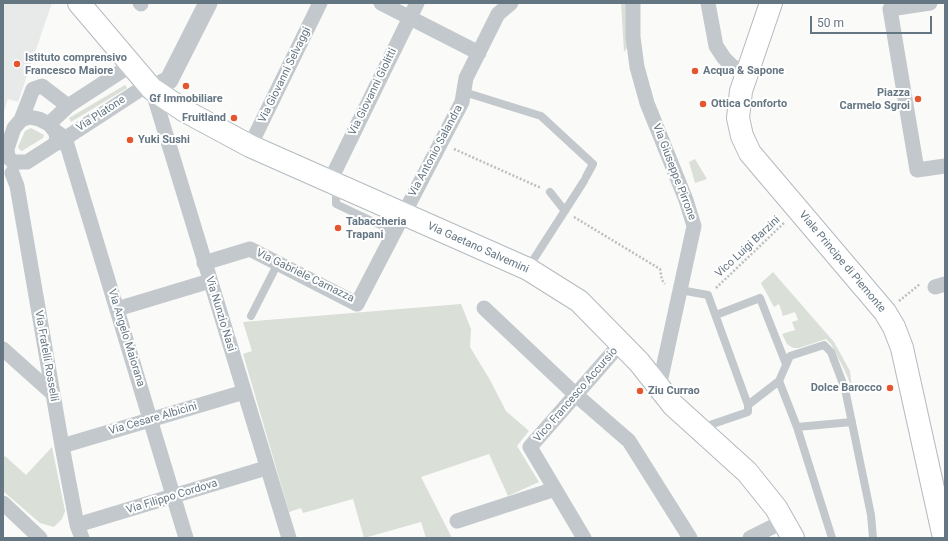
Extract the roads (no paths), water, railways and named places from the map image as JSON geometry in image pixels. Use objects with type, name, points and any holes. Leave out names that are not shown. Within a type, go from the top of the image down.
[{"type":"main road","name":"Via Gaetano Salvemini","points":[[79,3],[150,87],[185,111],[250,146],[333,183],[398,223],[528,269],[579,301],[621,343],[673,404],[698,429],[747,472],[776,508],[789,529]]},
{"type":"main road","name":"Viale Principe di Piemonte","points":[[771,3],[741,91],[738,118],[742,136],[750,153],[885,312],[894,327],[902,348],[944,538]]},
{"type":"street","name":"Via Giovanni Selvaggi","points":[[250,146],[320,3]]},
{"type":"street","points":[[381,3],[479,53]]},
{"type":"street","name":"Via Giovanni Giolitti","points":[[333,183],[417,3]]},
{"type":"street","name":"Via Antonio Salandra","points":[[398,223],[442,143],[462,102],[466,78],[498,14],[511,3]]},
{"type":"street","name":"Via Giuseppe Pirrone","points":[[632,3],[632,37],[637,67],[647,103],[686,200],[694,226],[659,387]]},
{"type":"street","points":[[708,3],[716,46],[724,58],[733,67],[747,71]]},
{"type":"street","points":[[930,3],[890,9],[916,170],[945,166]]},
{"type":"street","points":[[150,87],[168,80],[205,5]]},
{"type":"street","points":[[6,166],[28,162],[56,134],[68,106],[131,65]]},
{"type":"street","points":[[6,166],[14,128],[21,120],[33,89],[42,86],[68,106]]},
{"type":"street","name":"Via Platone","points":[[56,134],[150,87]]},
{"type":"street","name":"Via Nunzio Nasi","points":[[150,87],[266,468],[289,538]]},
{"type":"street","points":[[21,120],[29,117],[39,119],[56,134]]},
{"type":"street","name":"Via Angelo Maiorana","points":[[56,134],[117,309],[186,538]]},
{"type":"street","points":[[6,166],[8,157],[12,162],[28,162]]},
{"type":"street","name":"Via Fratelli Rosselli","points":[[6,166],[17,186],[52,393],[79,532]]},
{"type":"street","name":"Via Gabriele Carnazza","points":[[204,263],[250,249],[356,304],[398,223]]},
{"type":"street","points":[[117,309],[210,281]]},
{"type":"street","points":[[484,308],[629,441],[690,538]]},
{"type":"street","name":"Vico Francesco Accursio","points":[[555,489],[530,447],[621,343]]},
{"type":"street","points":[[3,350],[52,393]]},
{"type":"street","name":"Via Cesare Albicini","points":[[62,446],[244,392]]},
{"type":"street","name":"Via Filippo Cordova","points":[[79,532],[174,496],[266,468]]},
{"type":"street","points":[[457,521],[555,489],[584,538]]},
{"type":"street","points":[[3,504],[40,538]]},
{"type":"street","points":[[750,538],[789,529]]},
{"type":"lane","points":[[464,92],[541,116],[593,164],[528,269]]},
{"type":"lane","points":[[550,192],[564,211]]},
{"type":"lane","points":[[251,316],[278,263]]},
{"type":"lane","points":[[678,296],[708,295],[748,405],[748,412],[698,429]]},
{"type":"lane","points":[[716,315],[760,298],[786,364]]},
{"type":"lane","points":[[748,405],[779,381],[790,356],[824,345],[831,352],[845,389],[871,515],[873,538]]},
{"type":"lane","points":[[779,381],[797,427],[832,538]]},
{"type":"lane","points":[[797,427],[852,422]]},
{"type":"place","name":"Istituto comprensivo Francesco Maiore","points":[[17,64]]},
{"type":"place","name":"Acqua & Sapone","points":[[695,71]]},
{"type":"place","name":"Gf Immobiliare","points":[[186,86]]},
{"type":"place","name":"Piazza Carmelo Sgroi","points":[[918,99]]},
{"type":"place","name":"Ottica Conforto","points":[[703,104]]},
{"type":"place","name":"Fruitland","points":[[234,118]]},
{"type":"place","name":"Yuki Sushi","points":[[130,140]]},
{"type":"place","name":"Tabaccheria Trapani","points":[[338,228]]},
{"type":"place","name":"Dolce Barocco","points":[[890,388]]},
{"type":"place","name":"Ziu Currao","points":[[640,391]]}]
